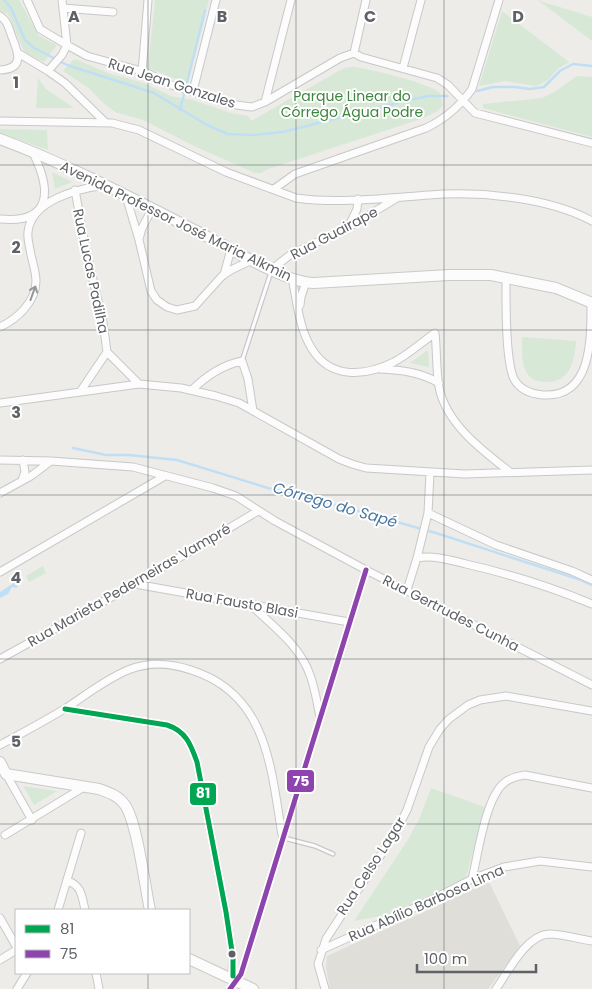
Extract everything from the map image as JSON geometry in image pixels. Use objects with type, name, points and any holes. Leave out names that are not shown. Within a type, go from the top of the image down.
[{"type":"street","name":"Rua Jean Gonzales","points":[[27,0],[40,29],[88,56],[142,72],[180,88],[246,107],[252,107],[265,102],[340,58],[354,53]]},
{"type":"street","points":[[142,72],[148,0]]},
{"type":"street","points":[[191,90],[216,0]]},
{"type":"street","points":[[265,102],[291,0]]},
{"type":"street","points":[[366,0],[354,53],[361,57],[437,78],[448,85],[475,113],[592,143]]},
{"type":"street","points":[[404,68],[421,0]]},
{"type":"street","points":[[274,189],[295,174],[426,128],[445,118],[472,89],[499,0]]},
{"type":"street","points":[[51,68],[67,45],[63,4],[113,12]]},
{"type":"street","points":[[0,16],[8,25],[18,53],[15,66],[8,70],[0,70]]},
{"type":"street","points":[[18,53],[51,68],[105,122]]},
{"type":"street","points":[[0,121],[105,122],[139,130],[226,172],[296,198],[358,199],[464,194],[528,200],[571,211],[592,221]]},
{"type":"street","name":"Avenida Professor José Maria Alkmin","points":[[0,139],[32,151],[104,185],[272,270],[306,282],[491,275],[556,288],[592,303]]},
{"type":"street","points":[[0,327],[23,311],[33,294],[36,280],[28,231],[38,212],[46,187],[40,167],[32,151]]},
{"type":"street","points":[[0,219],[21,220],[28,218],[58,197],[75,190],[104,185]]},
{"type":"street","name":"Rua Lucas Padilha","points":[[75,190],[86,250],[103,322],[107,352],[139,384]]},
{"type":"street","points":[[126,196],[151,291],[157,300],[167,307],[177,310],[195,306],[224,275],[252,260]]},
{"type":"street","name":"Rua Guairape","points":[[272,270],[290,255],[349,226],[398,198]]},
{"type":"street","points":[[349,226],[357,209],[358,199]]},
{"type":"street","points":[[139,240],[142,228],[152,209]]},
{"type":"street","points":[[224,275],[231,249]]},
{"type":"street","points":[[506,277],[507,332],[513,376],[519,386],[535,394],[550,395],[565,392],[573,388],[585,374],[590,353],[592,303]]},
{"type":"street","points":[[292,278],[299,311],[311,348],[323,362],[339,370],[352,373],[377,369],[406,371],[427,376],[439,382]]},
{"type":"street","points":[[299,311],[306,282]]},
{"type":"street","points":[[377,369],[396,361],[435,333],[439,382],[447,411],[476,444],[510,472]]},
{"type":"street","name":"Rua Lucas Padilha","points":[[80,392],[107,352]]},
{"type":"street","points":[[192,390],[199,382],[229,364],[242,361],[248,379],[253,411]]},
{"type":"street","points":[[0,403],[139,384],[192,390],[231,401],[352,464],[366,468],[466,474],[590,468]]},
{"type":"street","name":"Rua Gertrudes Cunha","points":[[0,460],[51,461],[134,468],[213,488],[236,496],[275,521],[366,570],[592,685]]},
{"type":"street","points":[[22,480],[25,472],[23,460]]},
{"type":"street","points":[[0,494],[31,476],[51,461]]},
{"type":"street","points":[[407,590],[427,517],[430,473]]},
{"type":"street","points":[[0,572],[164,476]]},
{"type":"street","name":"Rua Marieta Pederneiras Vampré","points":[[0,659],[135,584],[258,511]]},
{"type":"street","points":[[427,517],[496,545],[572,571],[592,580]]},
{"type":"street","points":[[416,558],[440,558],[502,572],[559,590],[592,604]]},
{"type":"street","points":[[232,985],[240,974],[348,622],[366,570]]},
{"type":"street","name":"Rua Fausto Blasi","points":[[135,584],[348,622]]},
{"type":"street","points":[[251,605],[300,654],[310,675],[320,718]]},
{"type":"street","points":[[0,745],[66,709],[127,670],[159,664],[179,666],[198,672],[211,678],[232,693],[246,708],[261,734],[271,770],[283,838]]},
{"type":"street","name":"Rua Celso Lagar","points":[[325,989],[318,964],[321,950],[331,930],[395,833],[407,810],[429,747],[448,719],[468,705],[480,700],[506,696],[592,712]]},
{"type":"street","points":[[66,709],[85,710],[167,725],[183,733],[188,739],[196,762],[226,912],[233,958],[232,985]]},
{"type":"street","points":[[0,762],[32,820]]},
{"type":"street","points":[[6,774],[84,787],[111,793],[120,799],[129,812],[150,909]]},
{"type":"street","points":[[472,879],[492,799],[503,784],[517,776],[525,776],[592,788]]},
{"type":"street","points":[[5,835],[84,787]]},
{"type":"street","points":[[58,909],[81,833]]},
{"type":"street","name":"Rua Abílio Barbosa Lima","points":[[321,950],[423,904],[472,879],[504,867],[540,861],[562,862],[592,867]]},
{"type":"street","points":[[68,881],[76,883],[79,887],[85,909]]},
{"type":"street","points":[[0,918],[15,944]]},
{"type":"street","points":[[496,989],[523,951],[537,937],[555,934],[592,941]]},
{"type":"street","points":[[0,960],[15,951]]},
{"type":"street","points":[[190,960],[232,985],[253,989]]},
{"type":"street","points":[[17,989],[26,974]]},
{"type":"street","points":[[96,974],[100,989]]},
{"type":"lane","points":[[242,361],[272,270]]},
{"type":"lane","points":[[283,838],[315,846],[333,854]]},
{"type":"shaded area","points":[[489,882],[520,946],[488,989],[330,989],[326,968],[327,956]]},
{"type":"green space","points":[[0,0],[19,0],[39,36],[57,45],[44,62],[24,52],[8,14],[0,12]]},
{"type":"green space","points":[[155,0],[209,0],[188,84],[148,68]]},
{"type":"green space","points":[[537,0],[592,17],[592,41],[543,4]]},
{"type":"green space","points":[[502,11],[569,62],[558,69],[548,80],[536,86],[505,81],[479,86]]},
{"type":"green space","name":"Parque Linear do Córrego Água Podre","points":[[73,60],[78,60],[108,73],[144,83],[171,96],[193,100],[231,113],[248,116],[251,121],[337,72],[350,67],[363,68],[414,81],[435,89],[440,93],[443,105],[438,111],[421,119],[268,169],[261,173],[255,173],[194,146],[143,120],[115,112],[90,89],[63,71]]},
{"type":"green space","points":[[577,76],[592,77],[592,137],[483,108],[483,104],[542,98],[556,91]]},
{"type":"green space","points":[[38,78],[46,89],[74,108],[36,108]]},
{"type":"green space","points":[[0,129],[47,130],[48,150],[0,133]]},
{"type":"green space","points":[[52,172],[72,182],[55,189]]},
{"type":"green space","points":[[522,337],[576,341],[570,369],[561,379],[554,381],[541,382],[530,377],[523,362]]},
{"type":"green space","points":[[428,350],[429,367],[410,363]]},
{"type":"green space","points":[[43,566],[46,573],[29,582],[26,576]]},
{"type":"green space","points":[[23,786],[57,791],[34,805]]},
{"type":"green space","points":[[431,788],[485,807],[466,877],[391,914],[354,921],[409,838],[420,817]]},
{"type":"water","points":[[17,581],[17,588],[12,587],[8,594],[0,598],[0,592]]},
{"type":"waterway","points":[[4,0],[11,8],[25,40],[34,48],[67,65],[154,93],[207,125],[228,134],[254,135],[283,132],[428,96],[447,96]]},
{"type":"waterway","points":[[180,110],[205,11]]},
{"type":"waterway","points":[[477,91],[493,87],[530,89],[544,87],[560,71],[573,64],[592,66]]},
{"type":"waterway","name":"Córrego do Sapé","points":[[73,448],[106,455],[129,455],[177,460],[268,488],[436,533],[592,585]]},
{"type":"transit line","name":"75","points":[[230,989],[241,974],[366,570]]},
{"type":"transit line","name":"81","points":[[65,709],[167,725],[179,731],[187,739],[197,762],[226,912],[233,958],[233,976]]}]
